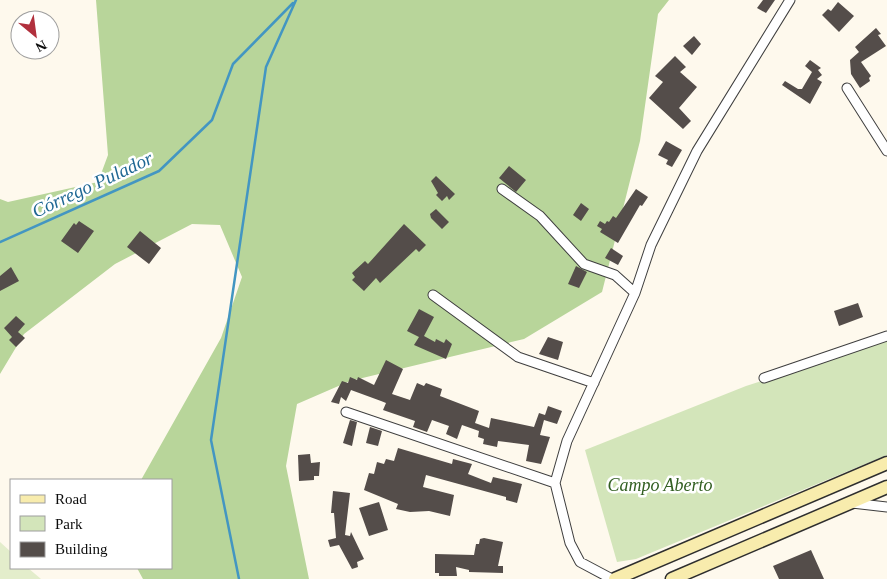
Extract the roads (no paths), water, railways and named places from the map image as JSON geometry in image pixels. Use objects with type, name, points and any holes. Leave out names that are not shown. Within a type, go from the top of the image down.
[{"type":"street","points":[[790,0],[697,151],[651,245],[635,293],[567,441],[555,483],[570,543],[580,562],[613,579],[887,463]]},
{"type":"street","points":[[848,88],[887,151]]},
{"type":"street","points":[[502,189],[540,216],[584,264],[615,275],[635,293]]},
{"type":"street","points":[[433,295],[518,357],[594,383]]},
{"type":"street","points":[[764,378],[887,336]]},
{"type":"street","points":[[346,412],[555,483]]},
{"type":"street","points":[[672,579],[887,487]]},
{"type":"street","points":[[809,496],[818,517]]},
{"type":"street","points":[[852,502],[887,507]]},
{"type":"waterway","points":[[239,579],[211,440],[266,67],[296,0]]},
{"type":"waterway","name":"Córrego Pulador","points":[[0,242],[159,171],[212,120],[233,64],[293,3]]},
{"type":"park label","name":"Campo Aberto","points":[[660,485]]}]
